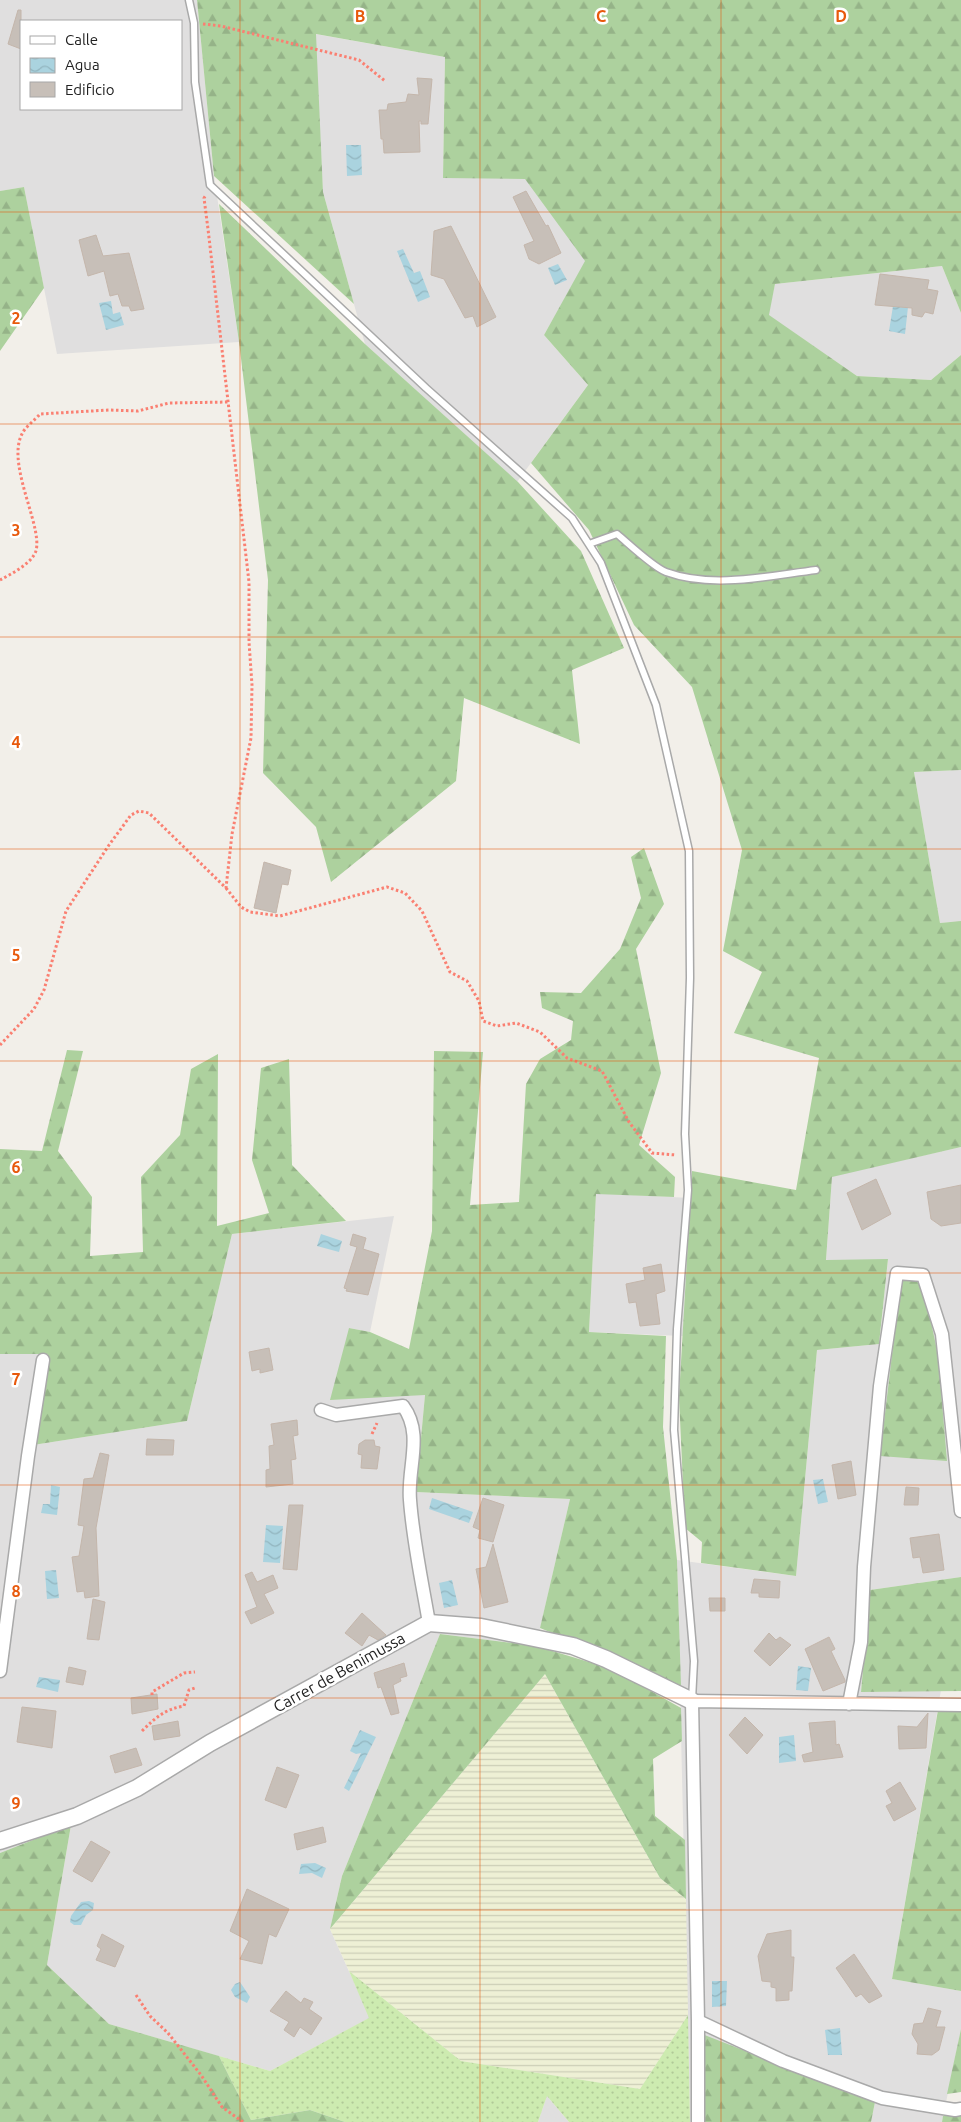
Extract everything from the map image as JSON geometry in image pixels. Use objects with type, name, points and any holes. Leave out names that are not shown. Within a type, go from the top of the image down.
[{"type":"street","points":[[849,1704],[861,1642],[864,1567],[880,1386],[897,1273],[922,1275],[942,1334],[961,1511]]},
{"type":"street","points":[[0,1671],[28,1456],[43,1360]]},
{"type":"street","points":[[321,1410],[336,1415],[403,1406],[410,1416],[414,1436],[410,1498],[428,1623],[480,1627],[573,1646],[606,1658],[692,1701],[961,1705]]},
{"type":"street","name":"Carrer de Benimussa","points":[[0,1841],[77,1816],[137,1788],[210,1743],[428,1623]]},
{"type":"street","points":[[692,1701],[698,2122]]},
{"type":"street","points":[[698,2021],[783,2061],[882,2098],[955,2110],[961,2108]]},
{"type":"lane","points":[[189,0],[194,23],[195,82],[210,185],[426,388],[572,518],[601,563],[656,705],[689,851],[690,978],[685,1134],[688,1190],[677,1329],[674,1430],[694,1661],[692,1701]]},
{"type":"lane","points":[[589,544],[617,534],[665,572],[696,578],[736,580],[816,570]]},
{"type":"path","points":[[194,23],[221,26],[359,60],[385,81]]},
{"type":"path","points":[[210,185],[204,198],[249,582],[249,642],[252,685],[251,738],[232,834],[226,888]]},
{"type":"path","points":[[0,580],[12,574],[35,554],[38,539],[28,506],[18,458],[22,434],[40,414],[138,410],[169,403],[228,402]]},
{"type":"path","points":[[0,1045],[34,1009],[44,990],[66,911],[108,845],[131,815],[139,811],[149,813],[226,888],[241,907],[250,912],[280,916],[387,887],[405,893],[422,911],[450,972],[467,981],[478,1001],[483,1021],[497,1026],[516,1022],[540,1032],[567,1058],[602,1071],[629,1122],[652,1153],[686,1156]]},
{"type":"path","points":[[152,1695],[152,1692],[184,1674],[195,1672]]},
{"type":"path","points":[[142,1731],[156,1717],[172,1708],[184,1706],[190,1690],[195,1688]]},
{"type":"path","points":[[136,1995],[150,2016],[168,2033],[201,2075],[222,2107],[243,2122]]},
{"type":"shaded area","points":[[0,0],[197,0],[214,176],[239,342],[57,354],[24,187],[0,191]]},
{"type":"shaded area","points":[[315,34],[445,57],[443,178],[525,178],[586,261],[544,335],[588,385],[517,482],[365,344],[323,192]]},
{"type":"shaded area","points":[[942,266],[961,313],[961,355],[931,380],[857,376],[768,315],[775,284]]},
{"type":"shaded area","points":[[961,770],[961,921],[940,923],[914,772]]},
{"type":"shaded area","points":[[961,1147],[961,1577],[870,1590],[861,1692],[941,1690],[892,1979],[961,1991],[961,2029],[942,2122],[871,2122],[875,2102],[690,2122],[677,1560],[796,1576],[817,1350],[879,1344],[888,1260],[826,1261],[832,1176]]},
{"type":"shaded area","points":[[596,1193],[690,1198],[683,1336],[589,1332]]},
{"type":"shaded area","points":[[394,1216],[370,1332],[349,1328],[425,1395],[416,1492],[570,1499],[536,1646],[440,1634],[342,1876],[330,1929],[370,2018],[270,2071],[109,2024],[47,1965],[71,1825],[0,1853],[0,1354],[48,1354],[33,1445],[187,1421],[232,1234]]},
{"type":"shaded area","points":[[547,2096],[569,2122],[538,2122]]},
{"type":"green space","points":[[197,0],[961,0],[961,313],[942,266],[775,284],[769,315],[857,376],[931,380],[961,355],[961,770],[914,772],[940,923],[961,921],[961,1147],[832,1177],[826,1260],[888,1259],[879,1344],[817,1350],[796,1576],[701,1563],[702,1542],[685,1528],[679,1397],[692,1171],[796,1190],[819,1058],[734,1033],[762,972],[723,951],[742,850],[692,687],[634,625],[589,530],[531,463],[588,385],[544,335],[585,261],[525,179],[443,178],[445,57],[316,34],[323,192],[354,304],[214,176]]},
{"type":"green space","points":[[24,187],[44,288],[0,351],[0,191]]},
{"type":"green space","points":[[219,204],[365,344],[518,482],[581,551],[624,648],[572,670],[580,744],[464,698],[456,781],[331,882],[316,827],[263,773],[268,580],[239,342]]},
{"type":"green space","points":[[644,848],[664,904],[636,949],[661,1073],[639,1145],[675,1177],[674,1197],[596,1194],[589,1332],[666,1336],[663,1427],[677,1560],[681,1686],[540,1628],[570,1499],[416,1492],[425,1395],[330,1400],[349,1328],[370,1332],[409,1349],[432,1231],[434,1051],[483,1052],[470,1205],[519,1202],[526,1084],[540,1059],[571,1040],[573,1021],[542,1008],[540,992],[581,993],[620,949],[641,898],[631,857]]},
{"type":"green space","points":[[67,1050],[83,1051],[58,1151],[92,1197],[90,1256],[143,1252],[141,1177],[180,1135],[191,1069],[218,1054],[217,1226],[269,1213],[252,1160],[261,1068],[289,1059],[292,1165],[346,1221],[232,1234],[187,1421],[33,1445],[48,1354],[0,1354],[0,1149],[42,1151]]},
{"type":"green space","points":[[901,1279],[922,1280],[938,1355],[947,1461],[880,1456]]},
{"type":"green space","points":[[961,1577],[961,1691],[861,1692],[870,1590]]},
{"type":"green space","points":[[440,1634],[536,1646],[612,1669],[681,1708],[682,1741],[653,1759],[655,1816],[685,1840],[686,1899],[660,1878],[545,1674],[330,1929],[342,1876]]},
{"type":"green space","points":[[545,1674],[660,1878],[686,1899],[688,2015],[640,2089],[461,2061],[349,1971],[330,1929]]},
{"type":"green space","points":[[938,1710],[961,1711],[961,1991],[892,1979]]},
{"type":"green space","points":[[71,1825],[47,1965],[109,2024],[219,2056],[251,2120],[310,2110],[345,2122],[0,2122],[0,1853]]},
{"type":"green space","points":[[349,1971],[461,2061],[640,2089],[688,2015],[690,2122],[569,2122],[547,2096],[538,2122],[345,2122],[310,2110],[251,2120],[219,2056],[270,2071],[369,2018]]},
{"type":"green space","points":[[961,2029],[961,2092],[947,2094]]},
{"type":"green space","points":[[702,2034],[875,2102],[871,2122],[702,2122]]},
{"type":"green space","points":[[961,2113],[961,2122],[942,2122],[943,2116]]},
{"type":"water","points":[[346,145],[361,145],[362,175],[347,176]]},
{"type":"water","points":[[403,249],[414,273],[420,271],[430,297],[418,302],[397,251]]},
{"type":"water","points":[[558,264],[567,280],[555,285],[548,268]]},
{"type":"water","points":[[111,301],[113,314],[120,312],[124,325],[106,330],[99,303]]},
{"type":"water","points":[[893,306],[908,307],[905,334],[889,331]]},
{"type":"water","points":[[321,1234],[342,1241],[339,1252],[317,1246]]},
{"type":"water","points":[[823,1479],[828,1502],[818,1504],[813,1480]]},
{"type":"water","points":[[51,1485],[60,1487],[57,1515],[41,1513],[43,1504],[50,1504]]},
{"type":"water","points":[[432,1498],[473,1512],[469,1523],[429,1509]]},
{"type":"water","points":[[266,1525],[283,1526],[280,1563],[263,1562]]},
{"type":"water","points":[[56,1570],[59,1598],[47,1599],[45,1571]]},
{"type":"water","points":[[452,1580],[458,1605],[444,1608],[439,1583]]},
{"type":"water","points":[[798,1666],[811,1668],[808,1691],[796,1690]]},
{"type":"water","points":[[39,1677],[60,1680],[58,1692],[36,1687]]},
{"type":"water","points":[[360,1730],[376,1737],[349,1791],[344,1788],[361,1753],[356,1754],[350,1751]]},
{"type":"water","points":[[794,1735],[796,1761],[779,1763],[779,1737]]},
{"type":"water","points":[[315,1863],[326,1868],[322,1878],[312,1873],[299,1874],[301,1864]]},
{"type":"water","points":[[89,1901],[94,1903],[93,1910],[86,1915],[81,1925],[74,1925],[70,1922],[71,1916],[81,1902]]},
{"type":"water","points":[[712,1981],[727,1981],[726,2006],[712,2007]]},
{"type":"water","points":[[240,1982],[250,1997],[247,2003],[235,1997],[231,1990],[235,1984]]},
{"type":"water","points":[[840,2028],[842,2055],[828,2055],[825,2030]]},
{"type":"building","points":[[18,10],[21,10],[20,49],[8,44]]},
{"type":"building","points":[[417,78],[432,79],[428,124],[421,124],[421,121],[419,121],[420,152],[384,153],[379,110],[387,110],[388,104],[406,102],[408,94],[419,95]]},
{"type":"building","points":[[526,191],[546,226],[548,225],[561,253],[539,264],[529,259],[524,245],[534,241],[513,197]]},
{"type":"building","points":[[451,226],[496,317],[477,327],[473,316],[465,318],[444,279],[431,275],[434,231]]},
{"type":"building","points":[[96,235],[103,256],[129,253],[144,309],[131,311],[129,306],[122,306],[118,294],[110,296],[104,271],[88,276],[79,240]]},
{"type":"building","points":[[880,274],[929,280],[927,289],[938,291],[933,314],[925,312],[922,317],[912,315],[912,308],[875,305]]},
{"type":"building","points":[[264,862],[291,870],[288,885],[282,884],[276,913],[254,908]]},
{"type":"building","points":[[876,1179],[891,1214],[862,1230],[847,1193]]},
{"type":"building","points":[[961,1185],[961,1223],[941,1226],[931,1219],[927,1192]]},
{"type":"building","points":[[353,1234],[366,1238],[363,1249],[379,1254],[368,1295],[346,1291],[347,1289],[344,1288],[357,1247],[350,1245]]},
{"type":"building","points":[[661,1264],[665,1291],[656,1294],[660,1324],[640,1326],[636,1302],[629,1303],[626,1284],[645,1280],[643,1268]]},
{"type":"building","points":[[269,1348],[273,1370],[260,1373],[260,1369],[252,1371],[249,1352]]},
{"type":"building","points":[[297,1420],[298,1435],[293,1436],[296,1459],[291,1460],[293,1484],[266,1487],[266,1470],[270,1469],[269,1446],[274,1445],[271,1424]]},
{"type":"building","points":[[147,1439],[174,1440],[173,1455],[146,1455]]},
{"type":"building","points":[[365,1440],[374,1440],[375,1446],[380,1447],[377,1469],[361,1468],[362,1455],[358,1454],[359,1444]]},
{"type":"building","points":[[100,1453],[109,1455],[96,1528],[99,1596],[85,1598],[84,1591],[77,1592],[72,1557],[79,1556],[84,1526],[78,1525],[84,1479],[93,1478]]},
{"type":"building","points":[[851,1461],[856,1495],[838,1499],[832,1465]]},
{"type":"building","points":[[906,1487],[919,1488],[918,1505],[904,1505]]},
{"type":"building","points":[[483,1498],[504,1505],[493,1542],[478,1538],[480,1530],[473,1527]]},
{"type":"building","points":[[289,1505],[303,1505],[297,1570],[283,1569]]},
{"type":"building","points":[[939,1534],[944,1570],[923,1573],[920,1557],[913,1558],[910,1538]]},
{"type":"building","points":[[493,1544],[508,1602],[484,1608],[476,1569],[486,1567]]},
{"type":"building","points":[[252,1572],[257,1582],[273,1575],[278,1588],[264,1594],[274,1613],[251,1624],[245,1612],[257,1607],[245,1575]]},
{"type":"building","points":[[754,1579],[780,1581],[779,1598],[759,1597],[759,1593],[751,1593]]},
{"type":"building","points":[[709,1598],[725,1598],[725,1611],[710,1611]]},
{"type":"building","points":[[93,1599],[105,1602],[99,1640],[87,1639]]},
{"type":"building","points":[[362,1613],[386,1635],[378,1640],[369,1635],[362,1646],[345,1633]]},
{"type":"building","points":[[769,1633],[776,1640],[780,1637],[791,1645],[770,1666],[754,1651]]},
{"type":"building","points":[[829,1637],[835,1649],[831,1651],[845,1682],[823,1691],[805,1649]]},
{"type":"building","points":[[404,1663],[407,1676],[400,1678],[401,1681],[393,1685],[399,1713],[391,1715],[381,1687],[378,1688],[374,1673]]},
{"type":"building","points":[[69,1667],[86,1671],[83,1685],[66,1682]]},
{"type":"building","points":[[157,1694],[158,1709],[132,1714],[131,1698]]},
{"type":"building","points":[[22,1707],[56,1711],[52,1748],[17,1742]]},
{"type":"building","points":[[928,1713],[926,1748],[899,1749],[898,1726],[917,1727]]},
{"type":"building","points":[[745,1717],[763,1735],[747,1754],[729,1735]]},
{"type":"building","points":[[178,1721],[180,1736],[154,1740],[152,1726]]},
{"type":"building","points":[[835,1721],[836,1745],[839,1744],[843,1757],[804,1762],[802,1755],[813,1752],[809,1723]]},
{"type":"building","points":[[136,1748],[142,1765],[115,1773],[110,1756]]},
{"type":"building","points":[[277,1767],[299,1775],[286,1808],[265,1800]]},
{"type":"building","points":[[900,1782],[916,1809],[894,1821],[886,1806],[892,1803],[886,1791]]},
{"type":"building","points":[[323,1827],[326,1842],[297,1850],[294,1834]]},
{"type":"building","points":[[91,1841],[110,1852],[92,1882],[73,1871]]},
{"type":"building","points":[[247,1889],[289,1909],[276,1937],[269,1934],[262,1964],[240,1959],[249,1941],[230,1931]]},
{"type":"building","points":[[791,1930],[791,1957],[794,1957],[792,1991],[789,1991],[789,2000],[776,2001],[776,1988],[771,1987],[771,1982],[762,1981],[758,1956],[767,1934]]},
{"type":"building","points":[[102,1934],[124,1946],[115,1967],[96,1960],[101,1949],[97,1946]]},
{"type":"building","points":[[854,1954],[882,1996],[869,2003],[861,1994],[856,1997],[836,1968]]},
{"type":"building","points":[[286,1991],[301,2003],[304,1998],[313,2002],[309,2009],[322,2018],[311,2035],[300,2027],[294,2037],[284,2030],[289,2022],[270,2011]]},
{"type":"building","points":[[928,2008],[941,2011],[936,2027],[945,2027],[939,2050],[932,2055],[917,2054],[918,2044],[912,2034],[914,2024],[923,2023]]}]
